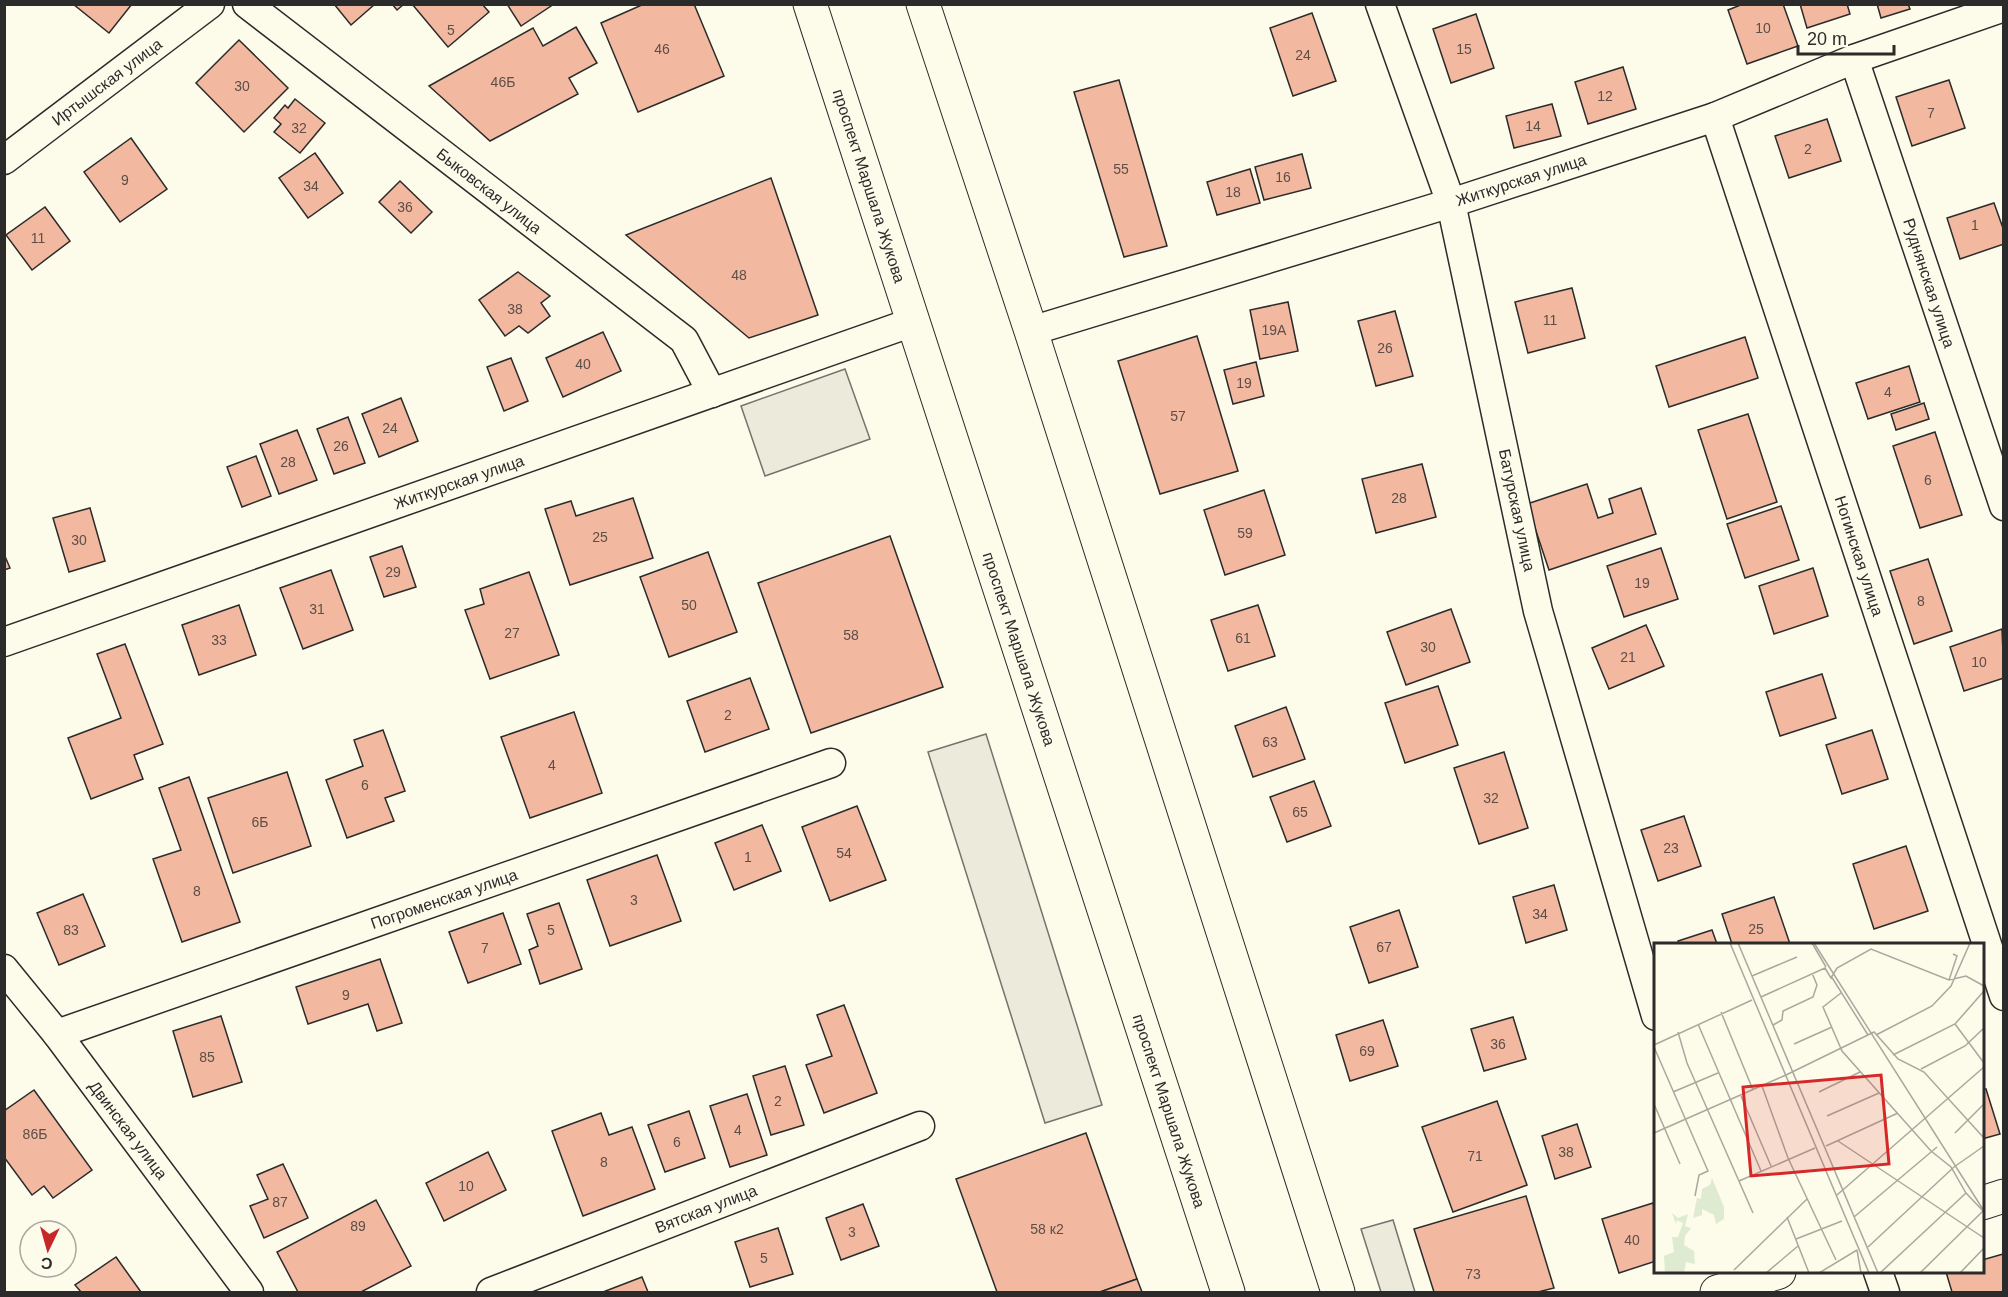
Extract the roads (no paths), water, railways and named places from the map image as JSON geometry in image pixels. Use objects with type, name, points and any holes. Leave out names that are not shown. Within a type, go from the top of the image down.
[{"type":"main road","name":"проспект Маршала Жукова","points":[[810,4],[1228,1293]]},
{"type":"main road","points":[[923,4],[1031,330],[1338,1293]]},
{"type":"main road","points":[[1984,1203],[2004,1196]]},
{"type":"main road","points":[[1727,1284],[1775,1273]]},
{"type":"street","name":"Иртышская улица","points":[[4,160],[210,4]]},
{"type":"street","name":"Быковская улица","points":[[247,4],[684,340],[712,393]]},
{"type":"street","name":"Батурская улица","points":[[1380,4],[1451,203],[1538,611],[1654,1009]]},
{"type":"street","name":"Житкурская улица","points":[[1031,330],[1451,203],[1715,117],[1854,59],[2004,7]]},
{"type":"street","name":"Руднянская улица","points":[[1854,59],[2004,506]]},
{"type":"street","name":"Ногинская улица","points":[[1715,117],[2004,996]]},
{"type":"street","name":"Житкурская улица","points":[[4,642],[913,322]]},
{"type":"street","name":"Погроменская улица","points":[[57,1034],[831,763]]},
{"type":"street","name":"Двинская улица","points":[[4,969],[57,1034],[249,1293]]},
{"type":"street","name":"Вятская улица","points":[[491,1293],[920,1126]]},
{"type":"street","points":[[1878,1273],[1885,1293]]}]
